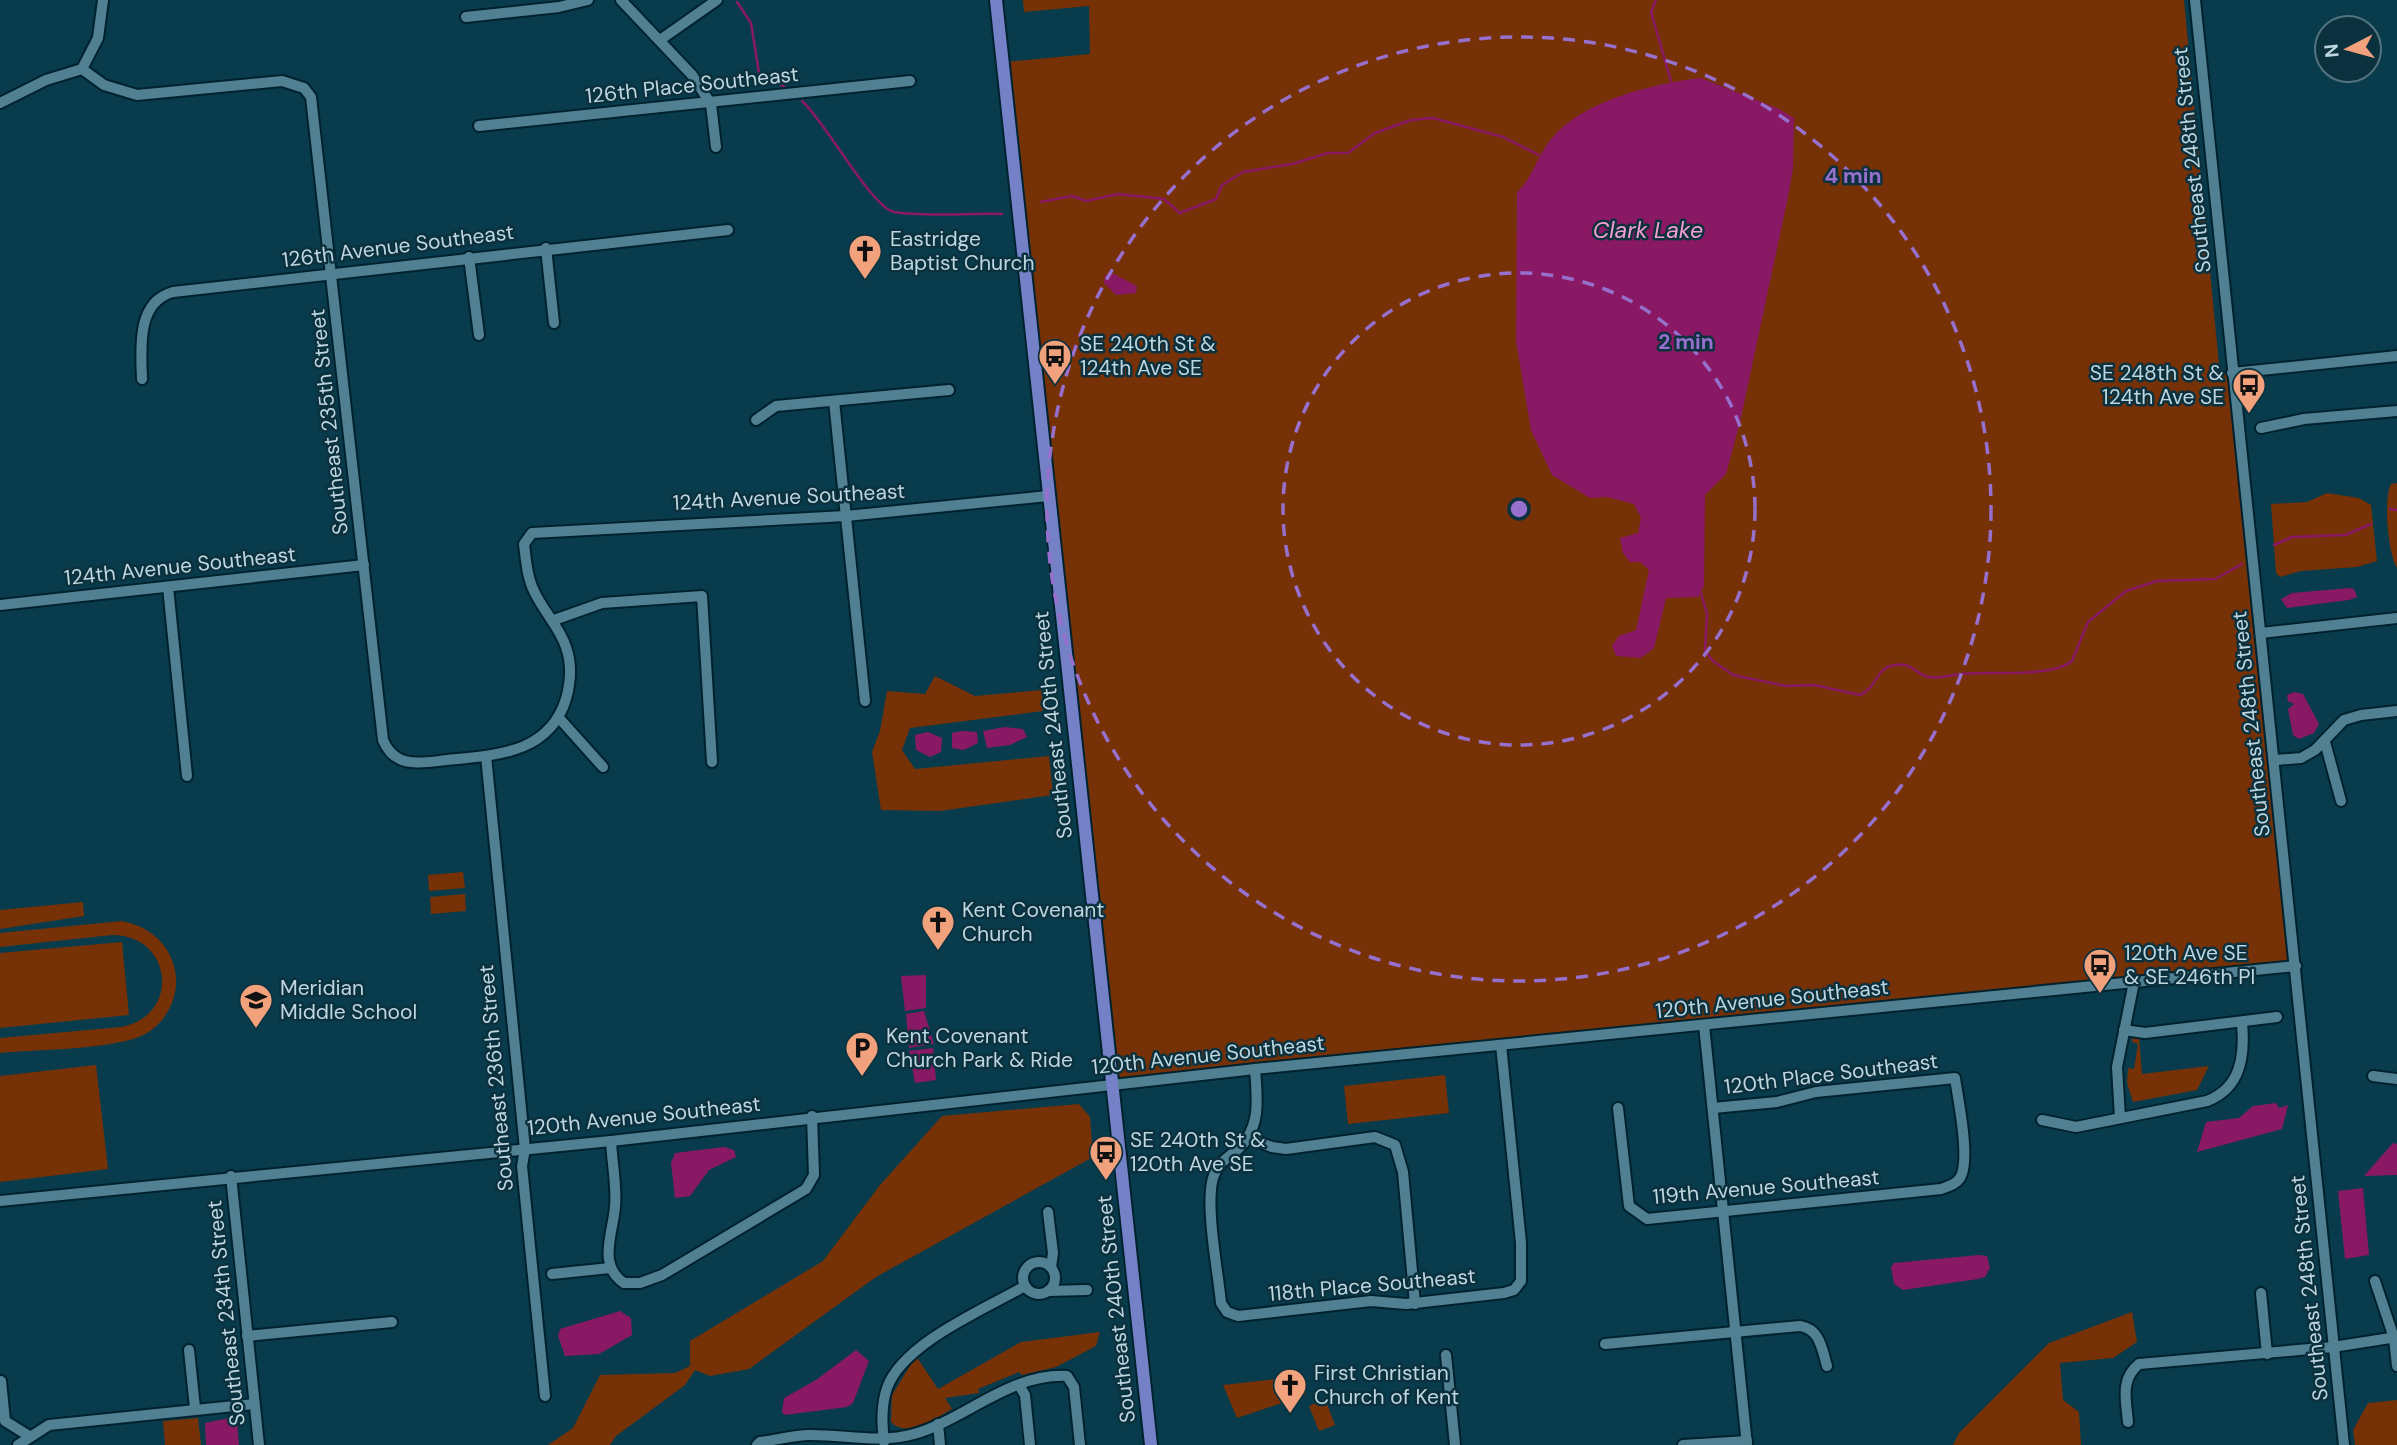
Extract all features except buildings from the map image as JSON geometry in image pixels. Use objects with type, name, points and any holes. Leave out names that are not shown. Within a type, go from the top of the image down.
[{"type":"main road","name":"Southeast 240th Street","points":[[996,0],[1150,1445]]},
{"type":"street","points":[[0,103],[46,80],[82,69],[98,38],[103,0]]},
{"type":"street","points":[[466,17],[559,7],[588,0]]},
{"type":"street","points":[[621,0],[692,75],[711,104],[716,148]]},
{"type":"street","points":[[660,40],[718,0]]},
{"type":"street","name":"Southeast 248th Street","points":[[2194,0],[2344,1445]]},
{"type":"street","name":"Southeast 235th Street","points":[[82,69],[104,85],[137,95],[270,81],[294,82],[304,88],[315,111],[383,740],[388,753],[400,761],[413,763],[486,756]]},
{"type":"street","name":"126th Place Southeast","points":[[479,126],[711,104],[910,81]]},
{"type":"street","name":"126th Avenue Southeast","points":[[142,379],[142,333],[150,310],[159,297],[173,292],[331,272],[728,230]]},
{"type":"street","points":[[546,248],[554,323]]},
{"type":"street","points":[[469,257],[479,335]]},
{"type":"street","points":[[2232,373],[2397,356]]},
{"type":"street","points":[[756,420],[776,406],[949,390]]},
{"type":"street","points":[[834,401],[865,701]]},
{"type":"street","points":[[2260,428],[2304,419],[2397,411]]},
{"type":"street","name":"124th Avenue Southeast","points":[[554,620],[534,592],[529,576],[524,544],[531,533],[846,516],[1048,496]]},
{"type":"street","name":"124th Avenue Southeast","points":[[0,605],[364,565]]},
{"type":"street","points":[[168,587],[187,776]]},
{"type":"street","points":[[486,756],[522,748],[542,737],[560,719],[569,688],[571,666],[554,620],[602,603],[702,596],[712,762]]},
{"type":"street","points":[[2261,633],[2397,618]]},
{"type":"street","points":[[2275,760],[2301,758],[2325,743],[2344,720],[2397,711]]},
{"type":"street","points":[[560,719],[603,767]]},
{"type":"street","points":[[2325,743],[2341,801]]},
{"type":"street","name":"Southeast 236th Street","points":[[486,756],[525,1149],[522,1166],[545,1396]]},
{"type":"street","name":"120th Avenue Southeast","points":[[0,1201],[231,1176],[243,1179],[611,1141],[812,1116],[1255,1069],[2296,966]]},
{"type":"street","points":[[2120,1118],[2117,1067],[2134,982]]},
{"type":"street","points":[[2124,1030],[2145,1033],[2277,1017]]},
{"type":"street","points":[[2042,1120],[2076,1127],[2222,1096],[2231,1087],[2244,1047],[2242,1023]]},
{"type":"street","points":[[1683,1445],[1747,1443],[1704,1025]]},
{"type":"street","name":"118th Place Southeast","points":[[1249,1138],[1217,1167],[1211,1191],[1221,1303],[1227,1312],[1238,1316],[1371,1301],[1415,1304],[1504,1293],[1518,1285],[1522,1273],[1501,1045]]},
{"type":"street","points":[[1255,1069],[1258,1103],[1249,1138],[1286,1149],[1375,1138],[1395,1145],[1403,1172],[1415,1304]]},
{"type":"street","points":[[2373,1076],[2397,1079]]},
{"type":"street","name":"120th Place Southeast","points":[[1713,1108],[1777,1102],[1816,1092],[1955,1078],[1964,1156],[1962,1175]]},
{"type":"street","name":"119th Avenue Southeast","points":[[1619,1108],[1629,1206],[1636,1214],[1647,1219],[1941,1189],[1954,1185],[1962,1175]]},
{"type":"street","points":[[611,1141],[615,1205],[608,1242],[610,1268],[624,1283],[653,1279],[806,1189],[814,1175],[812,1116]]},
{"type":"street","name":"Southeast 234th Street","points":[[231,1176],[259,1445]]},
{"type":"street","points":[[1048,1212],[1053,1253],[1051,1266],[1055,1279],[1048,1291]]},
{"type":"street","points":[[1051,1266],[1037,1262],[1028,1267],[1023,1276],[1025,1286],[1033,1293],[1087,1290]]},
{"type":"street","points":[[552,1274],[610,1268]]},
{"type":"street","points":[[2375,1281],[2395,1337],[2397,1366]]},
{"type":"street","points":[[884,1442],[884,1397],[901,1365],[920,1347],[1025,1286]]},
{"type":"street","points":[[2261,1293],[2267,1354]]},
{"type":"street","points":[[247,1336],[392,1322]]},
{"type":"street","points":[[1605,1343],[1804,1326],[1812,1329],[1818,1338],[1827,1366]]},
{"type":"street","points":[[2128,1422],[2125,1387],[2131,1370],[2139,1364],[2267,1354],[2395,1337]]},
{"type":"street","points":[[188,1350],[195,1408]]},
{"type":"street","points":[[1446,1355],[1455,1445]]},
{"type":"street","points":[[757,1445],[760,1442],[807,1435],[884,1442],[937,1424],[1019,1385],[1054,1376],[1067,1376],[1074,1387],[1080,1445]]},
{"type":"street","points":[[1,1381],[5,1421],[29,1436]]},
{"type":"street","points":[[1019,1385],[1025,1395],[1030,1445]]},
{"type":"street","points":[[18,1445],[49,1425],[254,1404]]},
{"type":"street","points":[[937,1424],[940,1445]]},
{"type":"shaded area","points":[[1023,0],[2184,0],[2220,375],[2232,373],[2296,966],[1111,1084],[1004,62],[1090,54],[1089,6],[1024,12]]},
{"type":"shaded area","points":[[2397,483],[2397,568],[2391,551],[2387,501],[2391,484]]},
{"type":"shaded area","points":[[2327,493],[2359,498],[2371,505],[2377,561],[2357,567],[2301,571],[2280,577],[2276,573],[2271,504],[2307,502]]},
{"type":"shaded area","points":[[935,676],[975,696],[1042,690],[1043,711],[910,728],[902,750],[915,769],[1049,756],[1053,795],[940,811],[881,810],[872,752],[880,731],[887,691],[925,694]]},
{"type":"shaded area","points":[[463,872],[465,888],[429,891],[428,875]]},
{"type":"shaded area","points":[[465,894],[466,911],[431,914],[430,897]]},
{"type":"shaded area","points":[[83,902],[84,916],[0,929],[0,910]]},
{"type":"shaded area","points":[[122,921],[139,926],[154,935],[165,947],[173,963],[176,987],[174,998],[163,1019],[144,1034],[118,1043],[0,1053],[0,1038],[121,1027],[140,1020],[153,1008],[161,993],[162,977],[157,961],[148,948],[132,939],[112,935],[0,947],[0,933]]},
{"type":"shaded area","points":[[122,942],[129,1015],[0,1028],[0,953]]},
{"type":"shaded area","points":[[2133,1036],[2139,1037],[2142,1074],[2209,1066],[2197,1090],[2133,1102],[2127,1083],[2128,1068],[2134,1069],[2138,1044],[2132,1042]]},
{"type":"shaded area","points":[[96,1065],[108,1169],[0,1182],[0,1076]]},
{"type":"shaded area","points":[[1445,1075],[1449,1113],[1348,1124],[1344,1086]]},
{"type":"shaded area","points":[[1079,1104],[1090,1117],[1093,1157],[876,1277],[749,1369],[710,1376],[695,1370],[685,1385],[616,1436],[610,1445],[548,1445],[573,1428],[600,1375],[675,1373],[690,1366],[690,1341],[823,1261],[880,1185],[942,1116]]},
{"type":"shaded area","points":[[2132,1312],[2137,1342],[2113,1358],[2060,1363],[2063,1400],[2079,1412],[2081,1445],[1953,1445],[1959,1433],[2049,1343]]},
{"type":"shaded area","points":[[1100,1332],[1096,1346],[1056,1367],[1022,1375],[1019,1372],[978,1389],[979,1393],[945,1398],[952,1409],[930,1422],[905,1428],[891,1422],[892,1395],[916,1356],[938,1389],[1021,1342]]},
{"type":"shaded area","points":[[1303,1376],[1306,1395],[1237,1418],[1223,1385]]},
{"type":"shaded area","points":[[1325,1399],[1335,1425],[1319,1431],[1309,1406]]},
{"type":"shaded area","points":[[2397,1400],[2397,1445],[2355,1445],[2353,1430],[2368,1403]]},
{"type":"shaded area","points":[[198,1418],[201,1445],[165,1445],[163,1421]]},
{"type":"water","name":"Clark Lake","points":[[1701,78],[1779,109],[1794,118],[1793,168],[1740,422],[1726,474],[1705,495],[1704,586],[1698,597],[1666,598],[1654,648],[1641,658],[1616,656],[1612,646],[1619,636],[1636,630],[1649,570],[1640,562],[1630,562],[1623,553],[1620,538],[1638,533],[1641,518],[1634,504],[1607,497],[1590,498],[1552,475],[1531,430],[1516,341],[1517,192],[1552,138],[1581,114],[1642,89]]},
{"type":"water","points":[[1114,274],[1137,286],[1136,293],[1116,295],[1104,283],[1105,275]]},
{"type":"water","points":[[2354,589],[2357,597],[2349,600],[2287,608],[2281,599],[2292,593]]},
{"type":"water","points":[[2294,692],[2303,694],[2319,724],[2314,733],[2299,739],[2293,735],[2288,709],[2294,704],[2288,701],[2287,695]]},
{"type":"water","points":[[1005,727],[1023,729],[1027,737],[1010,745],[987,748],[983,731]]},
{"type":"water","points":[[928,732],[942,738],[941,752],[930,757],[916,750],[915,735]]},
{"type":"water","points":[[977,732],[978,743],[964,750],[952,748],[952,733]]},
{"type":"water","points":[[926,975],[926,1008],[905,1011],[901,976]]},
{"type":"water","points":[[924,1011],[934,1044],[909,1048],[906,1014]]},
{"type":"water","points":[[933,1048],[936,1080],[915,1083],[909,1051]]},
{"type":"water","points":[[2276,1103],[2279,1108],[2288,1105],[2282,1129],[2197,1152],[2206,1122],[2239,1118],[2253,1106]]},
{"type":"water","points":[[2393,1143],[2397,1144],[2397,1175],[2364,1176]]},
{"type":"water","points":[[724,1147],[734,1150],[736,1157],[709,1170],[690,1196],[675,1198],[671,1163],[675,1153]]},
{"type":"water","points":[[2363,1188],[2369,1255],[2345,1259],[2338,1191]]},
{"type":"water","points":[[1987,1256],[1990,1268],[1985,1277],[1903,1290],[1894,1284],[1891,1267],[1894,1263]]},
{"type":"water","points":[[620,1311],[631,1318],[632,1335],[599,1354],[565,1356],[558,1336],[560,1329]]},
{"type":"water","points":[[856,1350],[869,1361],[853,1403],[847,1407],[785,1415],[782,1412],[784,1398],[816,1380]]},
{"type":"water","points":[[229,1418],[237,1422],[239,1445],[206,1445],[205,1423]]},
{"type":"waterway","points":[[1656,0],[1651,12],[1671,81]]},
{"type":"waterway","points":[[737,2],[751,23],[759,73],[786,88]]},
{"type":"waterway","points":[[802,101],[884,207],[894,212],[932,215],[1002,214]]},
{"type":"waterway","points":[[1041,202],[1072,196],[1086,201],[1118,194],[1164,199],[1180,213],[1216,199],[1222,185],[1243,172],[1292,164],[1328,153],[1348,153],[1375,133],[1411,120],[1433,118],[1503,137],[1539,155]]},
{"type":"waterway","points":[[2390,509],[2397,510]]},
{"type":"waterway","points":[[2274,545],[2292,537],[2345,535],[2371,524]]},
{"type":"waterway","points":[[1701,593],[1707,614],[1705,651],[1713,661],[1733,675],[1786,686],[1814,685],[1860,695],[1870,688],[1884,670],[1895,665],[1906,665],[1925,676],[1933,677],[2035,672],[2063,666],[2072,661],[2088,622],[2126,591],[2157,581],[2215,579],[2242,564]]},
{"type":"place","name":"Eastridge Baptist Church","points":[[865,281]]},
{"type":"place","name":"SE 240th St & 124th Ave SE","points":[[1055,386]]},
{"type":"place","name":"SE 248th St & 124th Ave SE","points":[[2249,415]]},
{"type":"place","name":"Kent Covenant Church","points":[[938,952]]},
{"type":"place","name":"120th Ave SE & SE 246th Pl","points":[[2100,995]]},
{"type":"place","name":"Meridian Middle School","points":[[256,1030]]},
{"type":"place","name":"Kent Covenant Church Park & Ride","points":[[862,1078]]},
{"type":"place","name":"SE 240th St & 120th Ave SE","points":[[1106,1182]]},
{"type":"place","name":"First Christian Church of Kent","points":[[1290,1415]]}]
